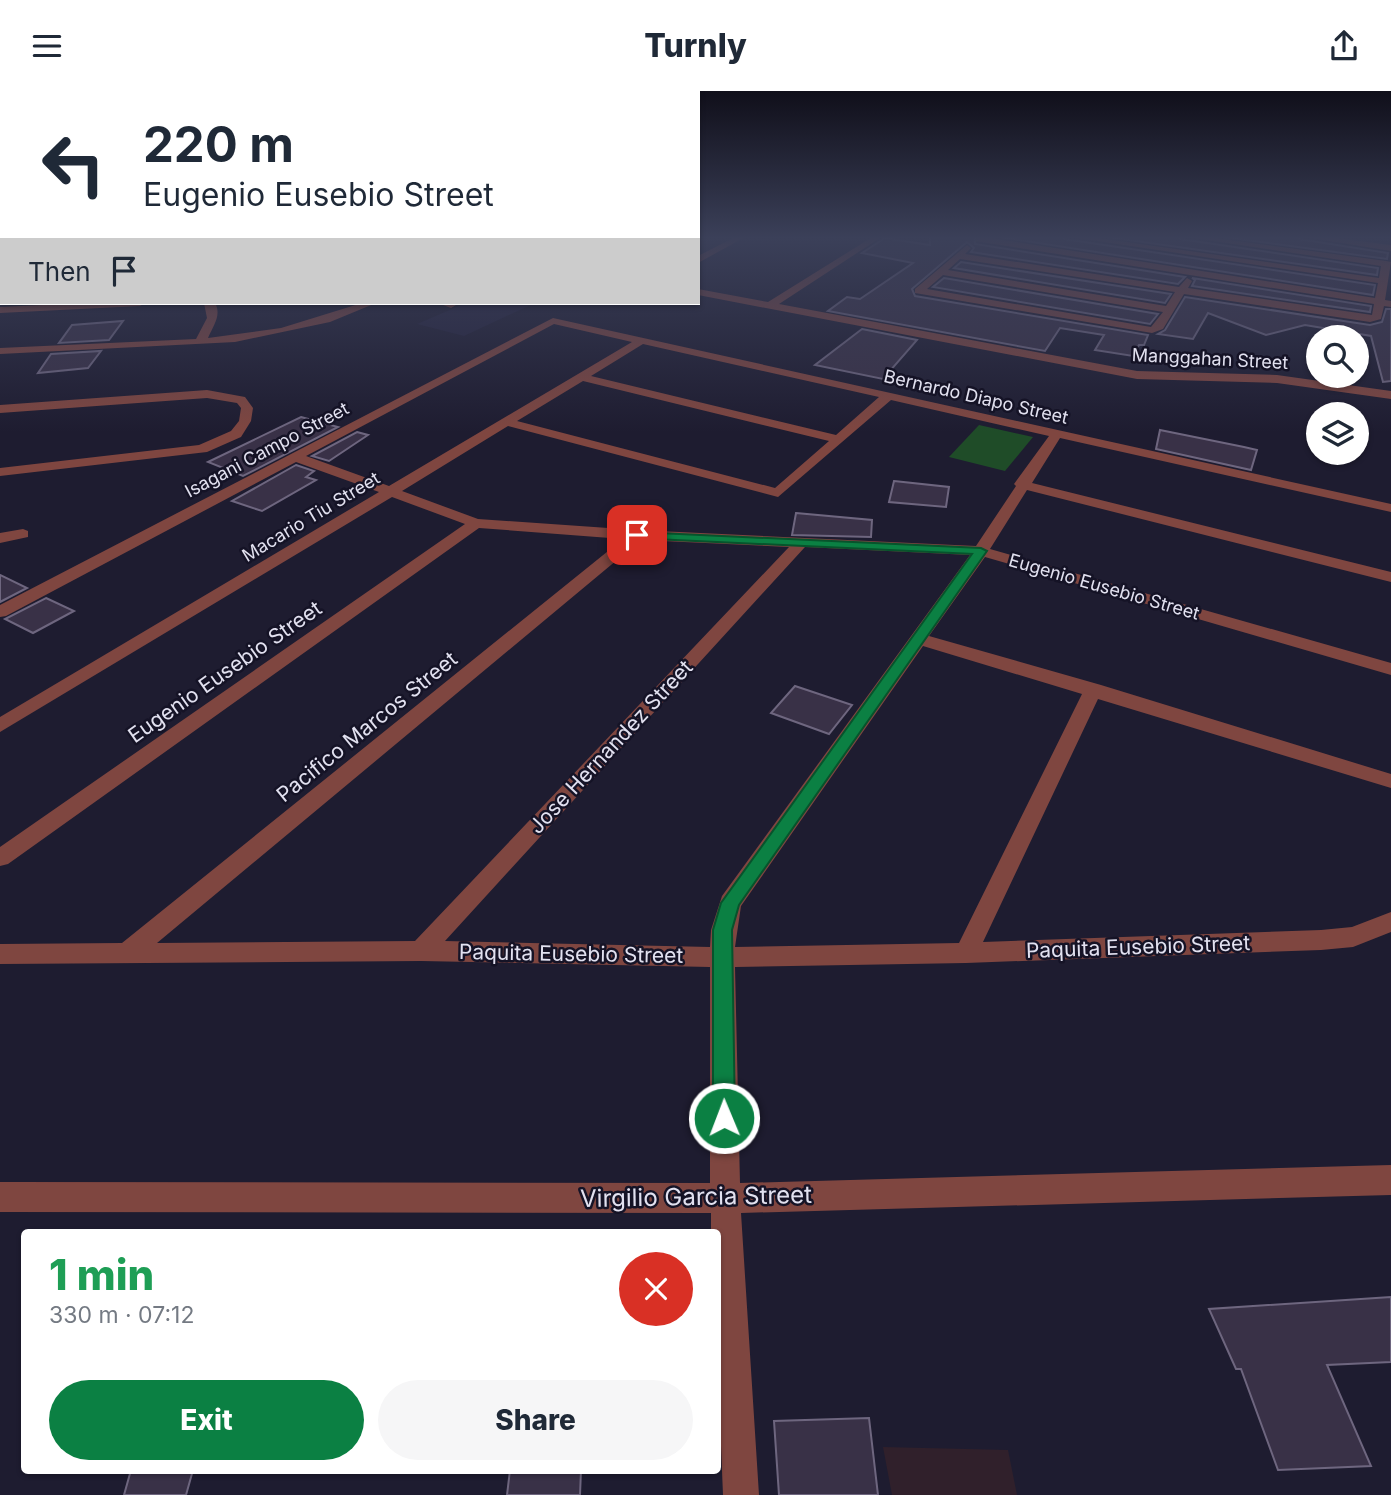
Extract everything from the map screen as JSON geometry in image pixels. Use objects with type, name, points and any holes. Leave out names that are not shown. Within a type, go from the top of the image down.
[{"type":"street","name":"Manggahan Street","points":[[746,302],[1137,375],[1277,379],[1335,385],[1391,395]]},
{"type":"street","points":[[769,306],[776,302]]},
{"type":"street","points":[[982,302],[1152,330],[1159,327],[1174,302]]},
{"type":"street","points":[[1119,302],[1169,310]]},
{"type":"street","points":[[1252,302],[1370,319],[1377,317],[1385,303]]},
{"type":"street","points":[[0,310],[100,305]]},
{"type":"street","points":[[200,342],[212,318],[211,305]]},
{"type":"street","points":[[0,351],[200,342],[288,331],[322,322],[366,305]]},
{"type":"street","name":"Bernardo Diapo Street","points":[[553,321],[1391,508]]},
{"type":"street","name":"Isagani Campo Street","points":[[0,613],[553,321]]},
{"type":"street","name":"Macario Tiu Street","points":[[0,726],[641,341]]},
{"type":"street","points":[[581,377],[840,440]]},
{"type":"street","points":[[0,409],[207,394],[241,400],[247,408],[245,421],[236,434],[202,449],[0,472]]},
{"type":"street","points":[[506,422],[778,493],[888,396]]},
{"type":"street","points":[[741,1495],[725,1198],[722,957],[723,930],[730,903],[981,551],[1021,484],[1057,433]]},
{"type":"street","name":"Eugenio Eusebio Street","points":[[295,457],[476,523],[637,535],[981,551],[1391,669]]},
{"type":"street","points":[[1021,484],[1391,577]]},
{"type":"street","name":"Eugenio Eusebio Street","points":[[0,858],[476,523]]},
{"type":"street","points":[[0,538],[23,534]]},
{"type":"street","name":"Pacifico Marcos Street","points":[[126,954],[637,535]]},
{"type":"street","name":"Jose Hernandez Street","points":[[421,951],[801,543]]},
{"type":"street","points":[[919,639],[1094,689],[1391,781]]},
{"type":"street","points":[[966,953],[1094,689]]},
{"type":"street","name":"Paquita Eusebio Street","points":[[0,954],[421,951],[722,957],[966,953],[1321,940],[1353,937],[1391,922]]},
{"type":"street","name":"Virgilio Garcia Street","points":[[0,1197],[725,1198],[1391,1180]]},
{"type":"shaded area","points":[[461,305],[531,305],[464,336],[417,324]]},
{"type":"shaded area","points":[[883,1447],[1008,1450],[1017,1495],[892,1495]]},
{"type":"green space","points":[[979,425],[1033,437],[1005,471],[949,457]]},
{"type":"building","points":[[841,302],[948,302],[1148,335],[1144,345],[1139,345],[1133,356],[1095,350],[1104,335],[1060,328],[1045,351],[828,311]]},
{"type":"building","points":[[1018,302],[1084,302],[1158,314],[1150,324]]},
{"type":"building","points":[[1182,302],[1215,302],[1370,325],[1382,322],[1386,309],[1391,309],[1391,381],[1383,382],[1369,336],[1369,325],[1305,325],[1266,335],[1208,313],[1193,339],[1158,334],[1165,330]]},
{"type":"building","points":[[1298,302],[1342,302],[1371,306],[1370,312]]},
{"type":"building","points":[[123,321],[109,340],[59,343],[72,325]]},
{"type":"building","points":[[862,329],[917,340],[883,379],[815,365]]},
{"type":"building","points":[[101,351],[88,368],[38,373],[51,354]]},
{"type":"building","points":[[301,417],[338,427],[243,476],[208,462]]},
{"type":"building","points":[[1160,430],[1257,450],[1251,470],[1156,449]]},
{"type":"building","points":[[357,432],[368,435],[329,461],[312,456]]},
{"type":"building","points":[[296,465],[314,471],[306,477],[316,480],[262,511],[232,501]]},
{"type":"building","points":[[894,481],[949,487],[946,507],[889,502]]},
{"type":"building","points":[[796,513],[872,520],[871,537],[792,535]]},
{"type":"building","points":[[0,575],[27,588],[0,602]]},
{"type":"building","points":[[46,598],[74,611],[33,633],[5,619]]},
{"type":"building","points":[[795,686],[852,705],[829,734],[771,713]]},
{"type":"building","points":[[1391,1297],[1391,1362],[1327,1365],[1371,1466],[1278,1470],[1241,1369],[1236,1369],[1209,1309]]},
{"type":"building","points":[[869,1418],[878,1495],[779,1495],[774,1421]]},
{"type":"building","points":[[130,1474],[192,1474],[186,1495],[124,1495]]},
{"type":"building","points":[[510,1474],[581,1474],[580,1495],[507,1495]]},
{"type":"route","points":[[637,535],[981,551],[730,903],[723,930],[722,957],[724,1118]]}]
